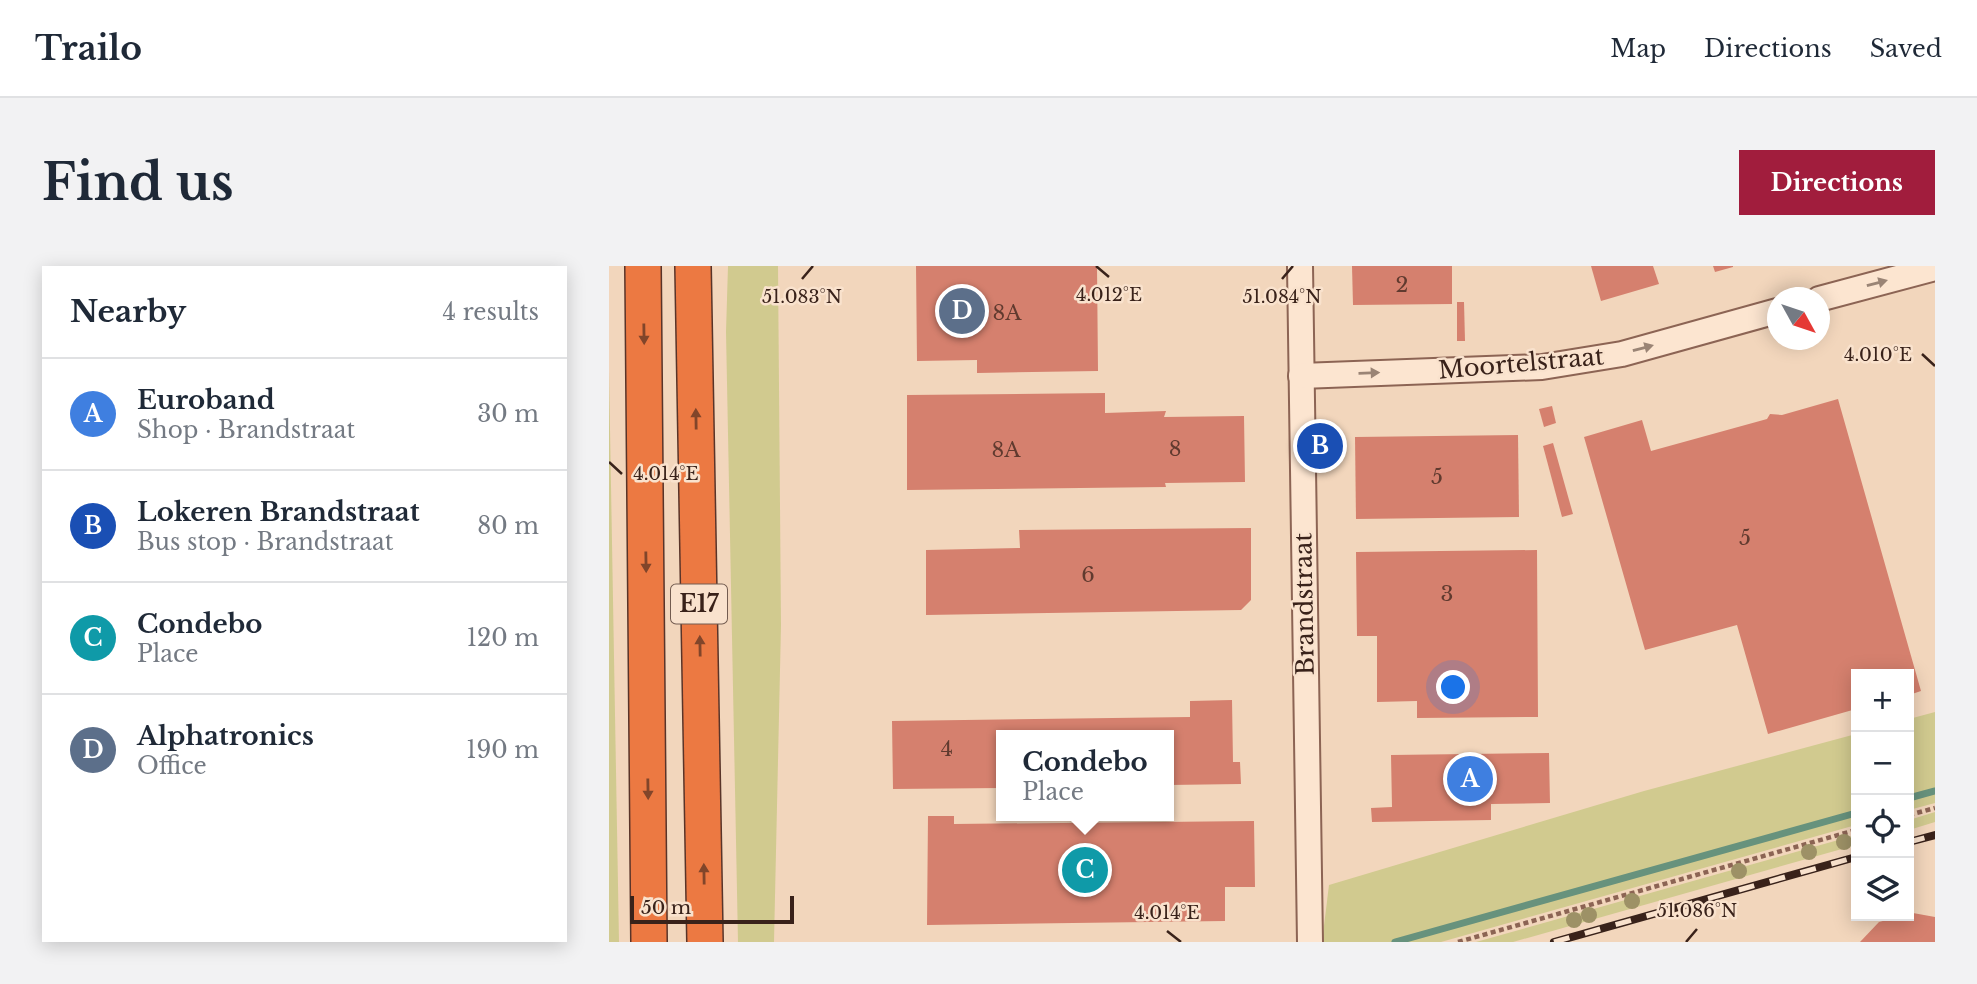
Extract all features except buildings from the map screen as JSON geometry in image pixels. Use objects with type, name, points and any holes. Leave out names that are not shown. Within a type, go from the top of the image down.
[{"type":"highway","name":"E17","points":[[643,266],[649,942]]},
{"type":"highway","name":"E17","points":[[693,266],[705,942]]},
{"type":"street","name":"Brandstraat","points":[[1300,266],[1310,942]]},
{"type":"street","points":[[1830,296],[1935,268]]},
{"type":"street","name":"Moortelstraat","points":[[1300,376],[1542,367],[1622,354],[1767,314]]},
{"type":"path","points":[[1914,814],[1935,808]]},
{"type":"path","points":[[1458,942],[1851,831]]},
{"type":"shaded area","points":[[728,266],[778,266],[781,625],[774,942],[738,942],[726,332]]},
{"type":"shaded area","points":[[609,371],[619,942],[609,942]]},
{"type":"shaded area","points":[[1935,712],[1935,803],[1914,809],[1914,732],[1914,718]]},
{"type":"shaded area","points":[[1851,735],[1851,826],[1441,942],[1322,942],[1329,885],[1644,791]]},
{"type":"shaded area","points":[[1935,812],[1935,822],[1914,828],[1914,818]]},
{"type":"shaded area","points":[[1851,836],[1851,846],[1513,942],[1476,942]]},
{"type":"waterway","points":[[1914,797],[1935,791]]},
{"type":"waterway","points":[[1395,942],[1851,814]]},
{"type":"railway","points":[[1914,841],[1935,835]]},
{"type":"railway","points":[[1554,942],[1852,858]]},
{"type":"place","name":"Alphatronics","points":[[962,311]]},
{"type":"place","name":"Lokeren Brandstraat","points":[[1320,446]]},
{"type":"place","name":"Euroband","points":[[1470,779]]},
{"type":"place","name":"Condebo","points":[[1085,870]]}]
